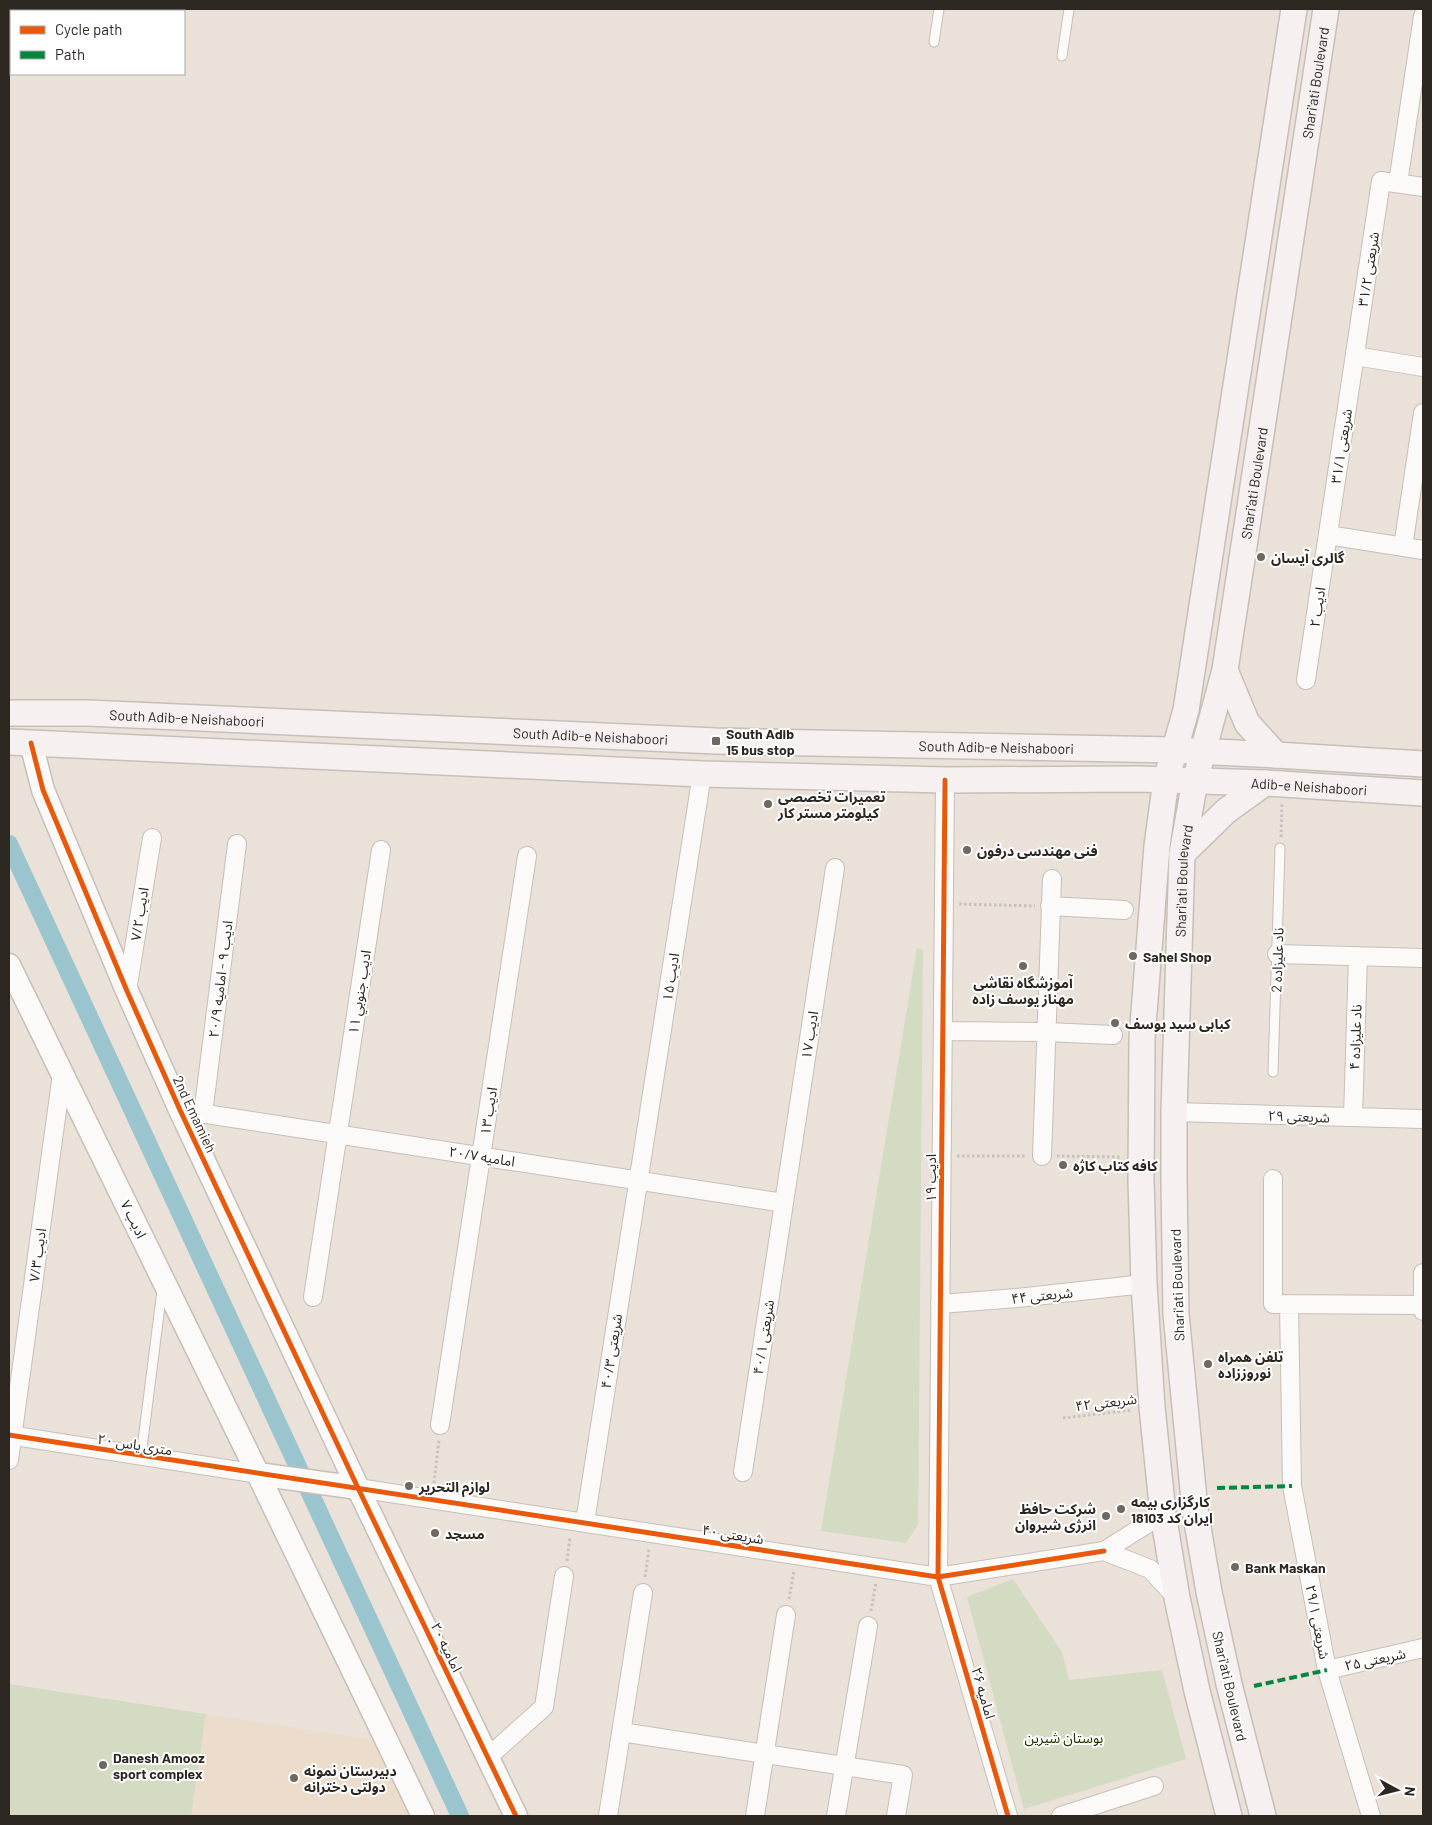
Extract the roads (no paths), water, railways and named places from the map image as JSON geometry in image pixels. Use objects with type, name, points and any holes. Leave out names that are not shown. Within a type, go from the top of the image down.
[{"type":"main road","name":"Shari'ati Boulevard","points":[[1229,1816],[1197,1691],[1177,1598],[1163,1514],[1152,1407],[1144,1284],[1141,1180],[1142,1038],[1157,846],[1166,780],[1187,700],[1294,9]]},
{"type":"main road","name":"Shari'ati Boulevard","points":[[1263,1816],[1229,1684],[1209,1592],[1195,1510],[1176,1314],[1174,1112],[1182,854],[1195,781],[1225,670],[1326,9]]},
{"type":"main road","points":[[1225,670],[1247,723],[1276,755]]},
{"type":"main road","name":"South Adib-e Neishaboori","points":[[9,713],[88,713],[716,741],[1202,752]]},
{"type":"main road","points":[[20,743],[702,774],[945,780],[1166,780]]},
{"type":"main road","name":"Adib-e Neishaboori","points":[[1202,752],[1423,764]]},
{"type":"main road","name":"Adib-e Neishaboori","points":[[1166,780],[1274,783],[1423,793]]},
{"type":"main road","points":[[1182,854],[1226,811],[1274,783]]},
{"type":"street","name":"شریعتی ۳۱/۲","points":[[1355,356],[1390,182],[1421,48],[1423,16]]},
{"type":"street","points":[[1390,182],[1423,187]]},
{"type":"street","points":[[1355,356],[1423,367]]},
{"type":"street","name":"شریعتی ۳۱/۱","points":[[1328,535],[1355,356]]},
{"type":"street","points":[[1403,547],[1423,413]]},
{"type":"street","points":[[1328,535],[1423,550]]},
{"type":"street","name":"ادیب ۲","points":[[1306,680],[1328,535]]},
{"type":"street","name":"2nd Emamieh","points":[[20,743],[43,790],[127,991],[180,1110],[358,1488]]},
{"type":"street","name":"ادیب ۱۵","points":[[637,1180],[702,774]]},
{"type":"street","name":"ادیب ۱۹","points":[[938,1577],[945,780]]},
{"type":"street","name":"ادیب ۷/۲","points":[[127,991],[152,838]]},
{"type":"street","name":"ادیب ۹ - امامیه ۲۰/۹","points":[[203,1114],[237,844]]},
{"type":"street","name":"ادیب جنوبي ١١","points":[[313,1297],[381,850]]},
{"type":"street","name":"ادیب ۱۳","points":[[440,1425],[527,856]]},
{"type":"street","name":"ادیب ۱۷","points":[[784,1203],[835,868]]},
{"type":"street","points":[[1042,1156],[1052,879]]},
{"type":"street","points":[[1050,906],[1124,910]]},
{"type":"street","points":[[1277,954],[1423,958]]},
{"type":"street","name":"ناد علیزاده ۴","points":[[1353,1118],[1358,956]]},
{"type":"street","name":"ادیب ۷","points":[[9,965],[258,1474]]},
{"type":"street","points":[[943,1031],[1047,1032],[1113,1036]]},
{"type":"street","name":"ادیب ۷/۳","points":[[9,1460],[62,1074]]},
{"type":"street","name":"امامیه ۲۰/۷","points":[[180,1110],[784,1203]]},
{"type":"street","name":"شریعتی ۲۹","points":[[1174,1112],[1423,1119]]},
{"type":"street","name":"شریعتی ۲۹/۱","points":[[1273,1179],[1292,1486],[1327,1670],[1371,1816]]},
{"type":"street","name":"شریعتی ۴۰/۳","points":[[579,1522],[637,1180]]},
{"type":"street","name":"شریعتی ۴۰/۱","points":[[742,1472],[784,1203]]},
{"type":"street","points":[[1423,1273],[1423,1311]]},
{"type":"street","name":"شریعتی ۴۴","points":[[940,1304],[1018,1298],[1144,1284]]},
{"type":"street","points":[[1281,1304],[1423,1305]]},
{"type":"street","name":"۲۰ متری یاس","points":[[11,1436],[258,1474]]},
{"type":"street","points":[[258,1474],[358,1488]]},
{"type":"street","points":[[258,1474],[423,1816]]},
{"type":"street","name":"شریعتی ۴۰","points":[[358,1488],[938,1577],[1104,1551],[1163,1514]]},
{"type":"street","name":"امامیه ۲۰","points":[[358,1488],[516,1816]]},
{"type":"street","points":[[1104,1551],[1150,1569],[1177,1598]]},
{"type":"street","points":[[488,1757],[544,1707],[564,1576]]},
{"type":"street","name":"امامیه ۲۶","points":[[938,1577],[1008,1816]]},
{"type":"street","points":[[608,1816],[643,1593]]},
{"type":"street","points":[[755,1816],[786,1615]]},
{"type":"street","points":[[836,1816],[868,1626]]},
{"type":"street","name":"شریعتی ۲۵","points":[[1327,1670],[1423,1648]]},
{"type":"street","points":[[622,1732],[903,1775],[896,1816]]},
{"type":"street","points":[[1061,1816],[1154,1786]]},
{"type":"lane","points":[[934,42],[939,9]]},
{"type":"lane","points":[[1062,56],[1069,9]]},
{"type":"lane","name":"ناد علیزاده 2","points":[[1273,1072],[1280,848]]},
{"type":"lane","points":[[141,1456],[163,1280]]},
{"type":"waterway","points":[[9,844],[460,1816]]},
{"type":"place","name":"گالری آيسان","points":[[1261,557]]},
{"type":"place","name":"South Adib 15 bus stop","points":[[716,741]]},
{"type":"place","name":"تعمیرات تخصصی کیلومتر مستر کار","points":[[768,804]]},
{"type":"place","name":"فنی مهندسی درفون","points":[[967,850]]},
{"type":"place","name":"Sahel Shop","points":[[1133,956]]},
{"type":"place","name":"آموزشگاه نقاشی مهناز یوسف زاده","points":[[1023,966]]},
{"type":"place","name":"کبابی سید یوسف","points":[[1115,1023]]},
{"type":"place","name":"کافه کتاب کاژه","points":[[1063,1165]]},
{"type":"place","name":"تلفن همراه نوروززاده","points":[[1208,1364]]},
{"type":"place","name":"لوازم التحریر","points":[[409,1486]]},
{"type":"place","name":"کارگزاری بیمه ایران کد 18103","points":[[1121,1509]]},
{"type":"place","name":"شرکت حافظ انرژی شیروان","points":[[1106,1516]]},
{"type":"place","name":"مسجد","points":[[435,1533]]},
{"type":"place","name":"Bank Maskan","points":[[1235,1567]]},
{"type":"place","name":"Danesh Amooz sport complex","points":[[103,1765]]},
{"type":"place","name":"دبیرستان نمونه دولتی دخترانه","points":[[294,1778]]},
{"type":"park label","name":"بوستان شیرین","points":[[1064,1737]]}]
